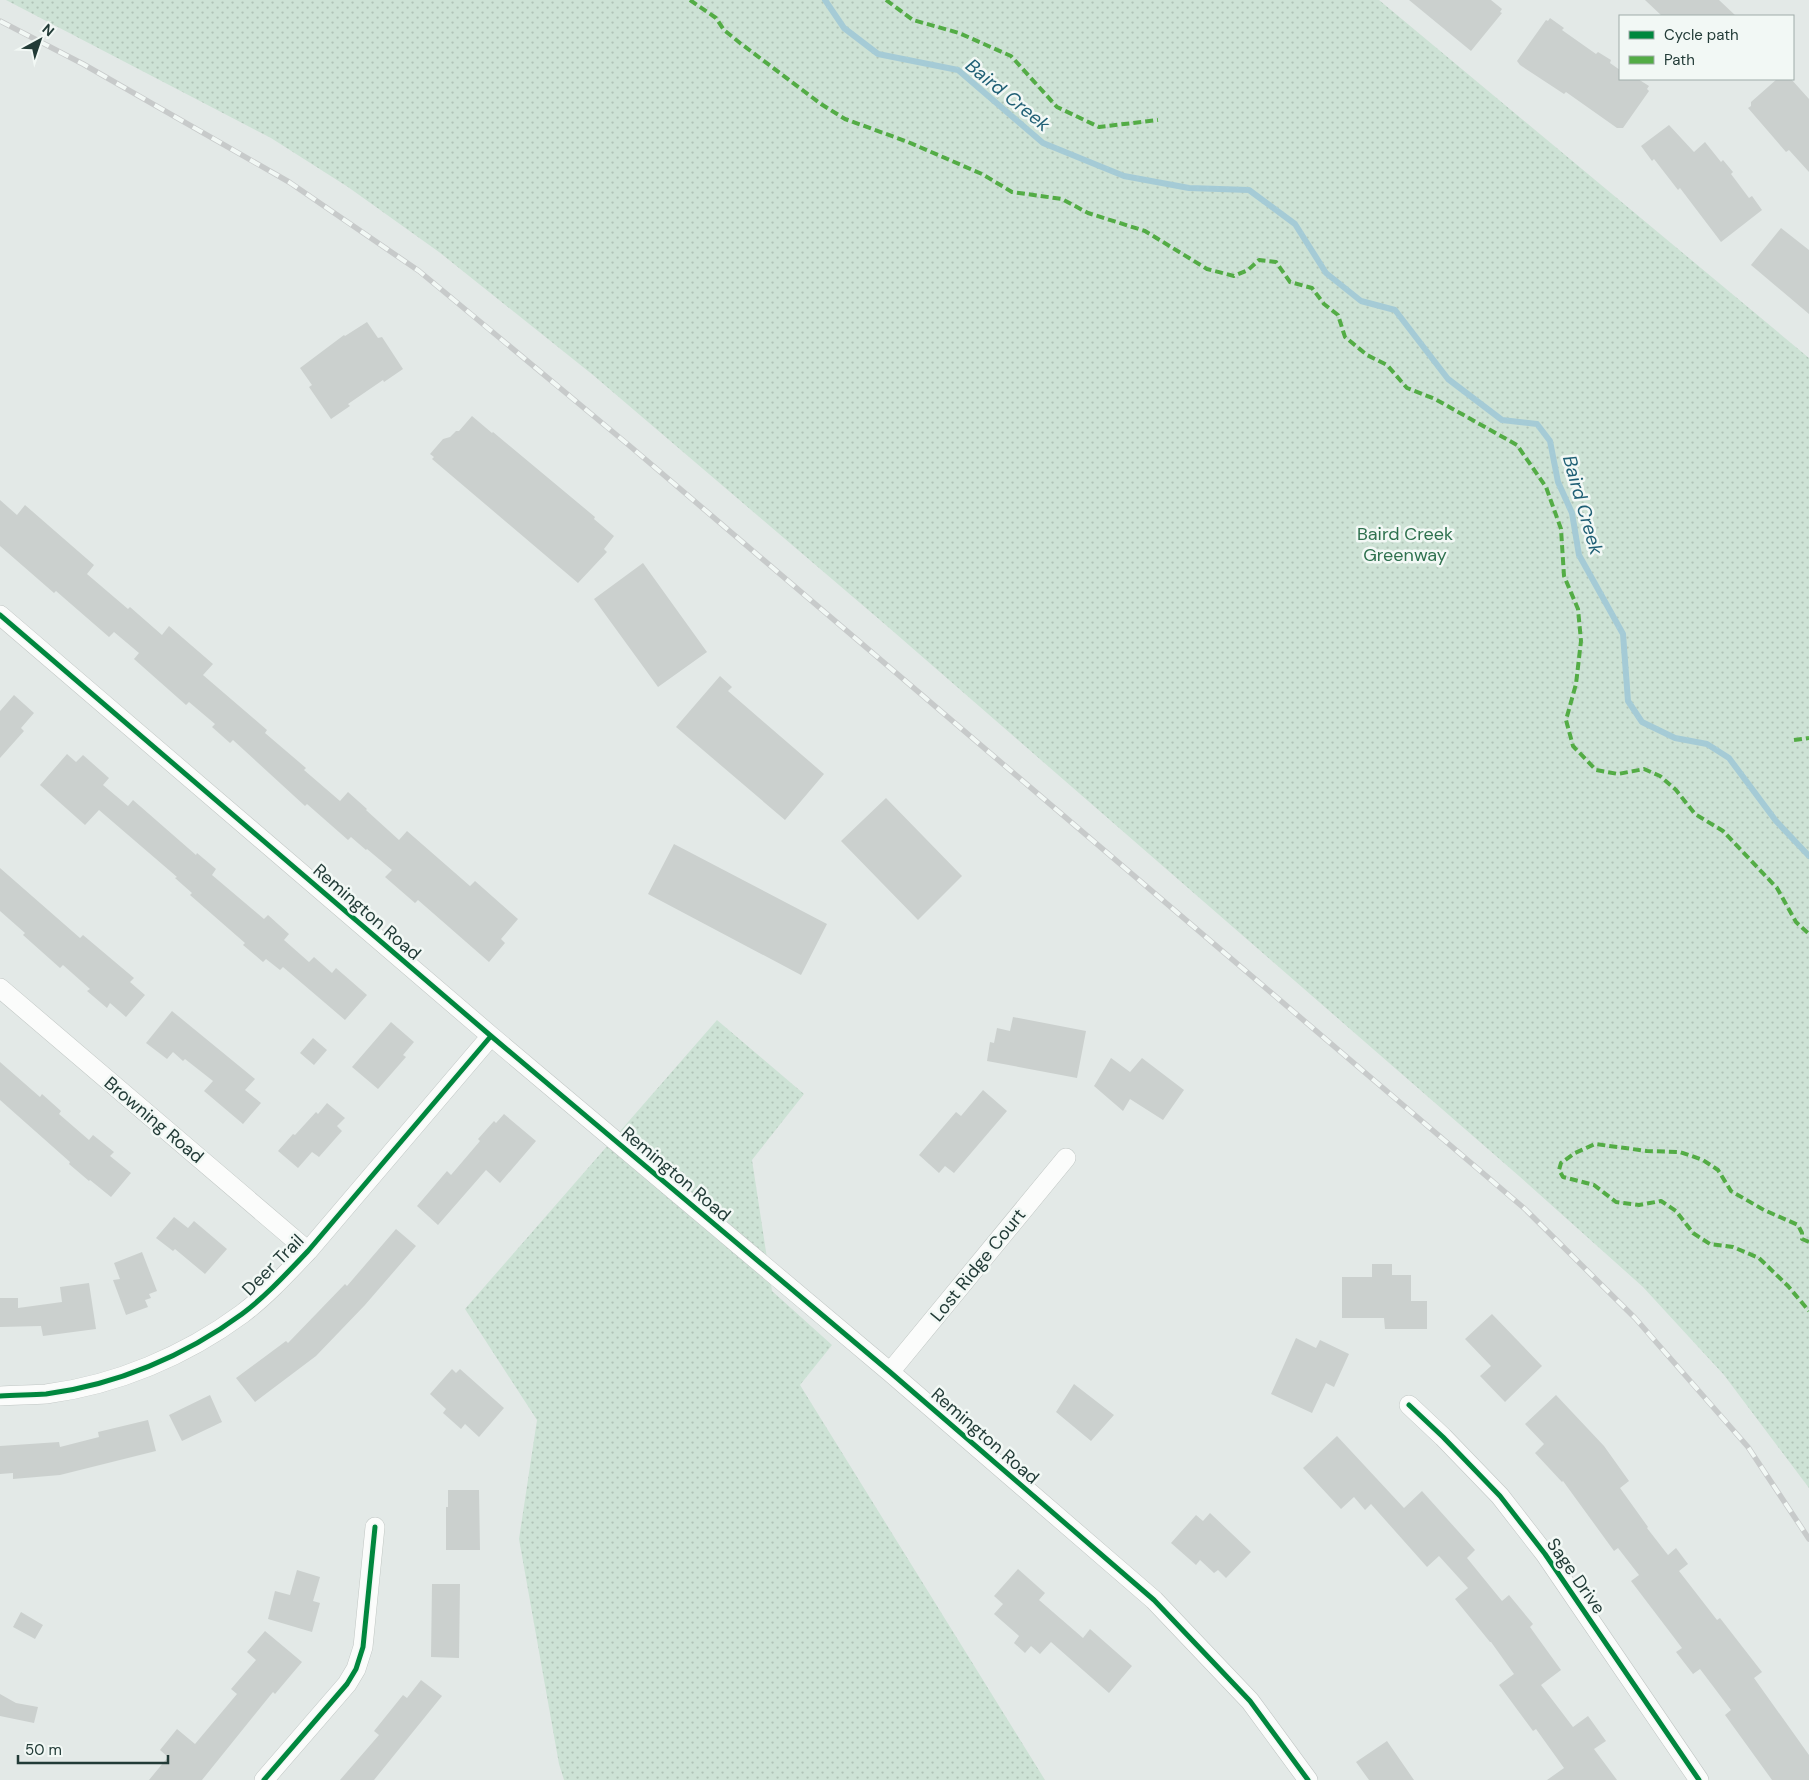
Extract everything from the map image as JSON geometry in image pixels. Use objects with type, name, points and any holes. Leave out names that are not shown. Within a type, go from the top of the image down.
[{"type":"street","name":"Remington Road","points":[[3,623],[890,1372],[1154,1600],[1250,1701],[1308,1780]]},
{"type":"street","name":"Browning Road","points":[[0,988],[308,1251]]},
{"type":"street","name":"Deer Trail","points":[[0,1396],[46,1394],[81,1388],[122,1376],[156,1364],[201,1341],[242,1313],[280,1280],[308,1251],[491,1036]]},
{"type":"street","name":"Lost Ridge Court","points":[[890,1372],[1066,1158]]},
{"type":"street","name":"Sage Drive","points":[[1409,1405],[1443,1437],[1506,1503],[1545,1554],[1699,1780]]},
{"type":"street","points":[[264,1780],[348,1684],[356,1669],[363,1647],[375,1527]]},
{"type":"green space","name":"Baird Creek Greenway","points":[[6,0],[1379,0],[1809,358],[1809,1488],[1724,1375],[1643,1287],[1519,1176],[887,626],[593,375],[439,252],[348,187],[271,138]]},
{"type":"green space","points":[[717,1020],[804,1094],[752,1160],[772,1291],[832,1345],[800,1385],[1045,1780],[564,1780],[559,1764],[519,1539],[537,1420],[465,1309]]},
{"type":"building","points":[[1409,0],[1491,0],[1502,9],[1500,12],[1502,13],[1471,51]]},
{"type":"building","points":[[1645,0],[1719,0],[1735,15],[1661,15]]},
{"type":"building","points":[[1550,18],[1564,28],[1562,30],[1596,54],[1598,52],[1611,60],[1610,63],[1619,69],[1619,80],[1640,80],[1649,86],[1647,89],[1649,91],[1623,128],[1617,128],[1566,92],[1564,94],[1520,65],[1517,61],[1546,20],[1548,21]]},
{"type":"building","points":[[1776,80],[1792,80],[1809,99],[1809,172],[1789,150],[1786,152],[1748,108],[1751,106],[1751,102]]},
{"type":"building","points":[[1669,125],[1694,152],[1705,142],[1721,162],[1723,160],[1733,172],[1731,174],[1749,198],[1752,196],[1762,210],[1721,242],[1680,188],[1678,190],[1654,159],[1652,161],[1641,146]]},
{"type":"building","points":[[1781,228],[1809,250],[1809,314],[1751,265]]},
{"type":"building","points":[[367,322],[378,338],[382,337],[403,369],[348,404],[350,406],[331,419],[309,387],[312,385],[300,368],[344,335]]},
{"type":"building","points":[[472,416],[595,517],[594,519],[614,536],[604,549],[607,552],[578,583],[432,459],[434,457],[430,454],[443,439],[459,431]]},
{"type":"building","points":[[0,500],[17,515],[25,505],[94,565],[87,574],[128,609],[130,607],[162,635],[169,626],[213,664],[203,675],[267,730],[265,733],[306,768],[304,770],[340,801],[348,792],[399,840],[407,831],[470,886],[475,881],[518,919],[501,939],[505,943],[489,962],[418,900],[415,903],[385,877],[392,870],[351,837],[348,840],[307,804],[305,806],[233,740],[230,743],[212,727],[215,724],[189,702],[186,705],[134,659],[139,653],[114,632],[109,637],[0,546]]},
{"type":"building","points":[[643,563],[707,652],[658,687],[594,599]]},
{"type":"building","points":[[720,676],[732,687],[728,691],[824,774],[785,820],[676,727]]},
{"type":"building","points":[[14,695],[34,713],[21,728],[24,731],[0,758],[0,711]]},
{"type":"building","points":[[67,754],[76,762],[83,755],[109,778],[103,785],[128,806],[133,800],[196,855],[197,853],[216,869],[212,875],[264,919],[268,915],[289,934],[284,940],[309,962],[314,957],[332,973],[336,968],[367,995],[345,1020],[283,967],[280,970],[266,959],[263,962],[243,945],[245,943],[190,895],[192,893],[175,878],[177,877],[99,810],[85,825],[40,785]]},
{"type":"building","points":[[886,798],[962,876],[918,920],[841,841]]},
{"type":"building","points":[[674,844],[827,924],[801,975],[648,894]]},
{"type":"building","points":[[0,868],[80,938],[83,935],[134,978],[130,982],[145,995],[126,1017],[110,1003],[107,1008],[87,991],[90,989],[63,965],[60,968],[23,935],[25,933],[0,911]]},
{"type":"building","points":[[172,1011],[255,1079],[245,1090],[261,1103],[243,1124],[204,1091],[213,1081],[173,1052],[167,1059],[146,1043]]},
{"type":"building","points":[[1013,1017],[1086,1031],[1077,1078],[987,1061],[990,1042],[994,1043],[997,1028],[1010,1031]]},
{"type":"building","points":[[391,1022],[414,1042],[403,1055],[406,1057],[378,1089],[352,1067]]},
{"type":"building","points":[[313,1038],[327,1050],[314,1065],[300,1053]]},
{"type":"building","points":[[1111,1058],[1130,1072],[1142,1058],[1184,1090],[1163,1120],[1130,1099],[1123,1111],[1094,1086]]},
{"type":"building","points":[[0,1062],[40,1097],[42,1094],[61,1111],[59,1114],[89,1140],[93,1135],[114,1152],[110,1156],[131,1173],[111,1197],[69,1164],[70,1162],[0,1100]]},
{"type":"building","points":[[983,1090],[1007,1111],[954,1173],[945,1166],[939,1173],[919,1155],[956,1112],[961,1116]]},
{"type":"building","points":[[327,1103],[345,1118],[337,1126],[342,1131],[319,1157],[312,1152],[298,1168],[278,1151],[293,1134],[295,1135]]},
{"type":"building","points":[[504,1114],[536,1141],[500,1183],[486,1170],[438,1225],[417,1206],[447,1171],[451,1175],[480,1141],[478,1139],[494,1121],[496,1123]]},
{"type":"building","points":[[174,1217],[188,1228],[194,1221],[227,1249],[205,1274],[175,1249],[173,1251],[156,1238]]},
{"type":"building","points":[[396,1229],[416,1246],[365,1305],[316,1356],[255,1402],[236,1378],[286,1341],[288,1343],[345,1284],[347,1286]]},
{"type":"building","points":[[142,1252],[157,1291],[149,1294],[151,1298],[145,1300],[148,1307],[126,1315],[113,1280],[120,1279],[114,1263]]},
{"type":"building","points":[[1372,1264],[1392,1264],[1392,1275],[1411,1275],[1411,1301],[1427,1301],[1427,1329],[1385,1329],[1384,1318],[1342,1318],[1342,1277],[1372,1277]]},
{"type":"building","points":[[89,1283],[96,1329],[43,1336],[41,1326],[0,1327],[0,1298],[18,1298],[18,1308],[62,1302],[60,1287]]},
{"type":"building","points":[[1492,1314],[1542,1366],[1505,1402],[1480,1376],[1491,1366],[1465,1339]]},
{"type":"building","points":[[1296,1338],[1316,1348],[1320,1340],[1349,1354],[1334,1387],[1326,1383],[1312,1413],[1271,1394]]},
{"type":"building","points":[[452,1369],[456,1373],[460,1369],[504,1408],[479,1437],[465,1424],[461,1429],[443,1413],[446,1409],[430,1394]]},
{"type":"building","points":[[1074,1384],[1114,1415],[1091,1441],[1056,1412]]},
{"type":"building","points":[[210,1395],[222,1422],[182,1441],[169,1415]]},
{"type":"building","points":[[1556,1395],[1604,1446],[1629,1481],[1620,1488],[1647,1528],[1668,1555],[1676,1548],[1688,1564],[1679,1571],[1717,1620],[1720,1618],[1762,1672],[1754,1678],[1809,1755],[1809,1780],[1772,1780],[1725,1715],[1731,1710],[1700,1669],[1693,1674],[1676,1652],[1682,1648],[1631,1581],[1639,1575],[1618,1548],[1614,1551],[1563,1481],[1535,1453],[1544,1444],[1525,1424]]},
{"type":"building","points":[[148,1420],[156,1451],[60,1475],[13,1479],[13,1473],[0,1474],[0,1446],[59,1442],[60,1447],[99,1437],[98,1432]]},
{"type":"building","points":[[1337,1436],[1404,1508],[1422,1491],[1475,1550],[1467,1558],[1502,1601],[1509,1595],[1533,1624],[1530,1627],[1561,1670],[1541,1685],[1573,1727],[1588,1716],[1606,1741],[1594,1749],[1617,1780],[1547,1780],[1564,1768],[1536,1729],[1533,1731],[1499,1685],[1514,1674],[1491,1642],[1455,1599],[1468,1588],[1439,1556],[1427,1567],[1371,1504],[1365,1510],[1354,1497],[1341,1509],[1303,1468]]},
{"type":"building","points":[[448,1490],[479,1490],[480,1550],[446,1550]]},
{"type":"building","points":[[1210,1513],[1251,1552],[1226,1578],[1218,1570],[1214,1573],[1200,1560],[1196,1565],[1171,1543],[1196,1515],[1203,1521]]},
{"type":"building","points":[[1018,1569],[1045,1593],[1039,1600],[1083,1638],[1090,1629],[1132,1666],[1109,1693],[1051,1642],[1040,1654],[1031,1646],[1025,1653],[1014,1643],[1019,1636],[994,1614],[1003,1604],[994,1596]]},
{"type":"building","points":[[297,1570],[320,1577],[313,1601],[320,1603],[312,1632],[268,1619],[275,1591],[290,1595]]},
{"type":"building","points":[[432,1584],[460,1584],[459,1658],[431,1657]]},
{"type":"building","points":[[21,1612],[43,1625],[35,1639],[13,1627]]},
{"type":"building","points":[[265,1631],[302,1662],[275,1694],[273,1692],[202,1780],[149,1780],[168,1757],[160,1750],[177,1729],[195,1744],[237,1694],[231,1689],[256,1660],[247,1652]]},
{"type":"building","points":[[421,1680],[442,1696],[374,1780],[340,1780],[379,1735],[374,1731],[403,1695],[407,1698]]},
{"type":"building","points":[[0,1694],[16,1703],[38,1707],[34,1723],[0,1716]]},
{"type":"building","points":[[1387,1741],[1414,1780],[1369,1780],[1356,1762]]},
{"type":"waterway","name":"Baird Creek","points":[[825,0],[844,28],[878,54],[958,70],[1043,143],[1124,176],[1189,188],[1249,190],[1295,224],[1326,273],[1361,301],[1395,310],[1448,379],[1502,420],[1537,424],[1550,441],[1558,482],[1572,513],[1579,555],[1623,634],[1628,701],[1642,722],[1675,738],[1707,744],[1729,758],[1776,821],[1809,856]]},
{"type":"railway","points":[[0,21],[83,64],[289,182],[419,271],[631,447],[1525,1209],[1635,1318],[1748,1447],[1809,1539]]},
{"type":"marked path","points":[[690,0],[716,18],[724,30],[740,43],[821,104],[845,119],[908,142],[982,174],[1012,192],[1062,199],[1088,213],[1145,231],[1207,269],[1234,276],[1248,270],[1259,260],[1276,262],[1290,282],[1312,288],[1324,304],[1338,315],[1345,337],[1367,355],[1387,365],[1407,388],[1435,399],[1517,445],[1546,487],[1561,529],[1564,576],[1578,609],[1581,641],[1576,684],[1566,720],[1573,746],[1596,770],[1618,774],[1644,769],[1660,776],[1676,790],[1695,814],[1723,831],[1777,888],[1796,922],[1809,934]]},
{"type":"marked path","points":[[886,0],[913,20],[959,33],[1011,56],[1057,107],[1099,127],[1158,120]]},
{"type":"marked path","points":[[1794,740],[1809,738]]},
{"type":"marked path","points":[[1809,1242],[1802,1239],[1802,1233],[1798,1225],[1764,1210],[1731,1191],[1718,1170],[1703,1160],[1680,1152],[1647,1151],[1595,1144],[1575,1153],[1561,1163],[1559,1170],[1563,1177],[1594,1185],[1616,1202],[1639,1205],[1661,1201],[1676,1211],[1693,1233],[1710,1244],[1733,1247],[1759,1258],[1788,1286],[1809,1311]]},
{"type":"cycle path","points":[[0,615],[491,1036],[890,1372],[1154,1600],[1250,1701],[1308,1780]]},
{"type":"cycle path","points":[[0,1396],[46,1394],[72,1390],[124,1376],[197,1343],[242,1314],[268,1292],[308,1251],[491,1036]]},
{"type":"cycle path","points":[[1409,1405],[1500,1496],[1545,1554],[1699,1780]]},
{"type":"cycle path","points":[[264,1780],[347,1684],[356,1669],[363,1647],[375,1527]]}]
